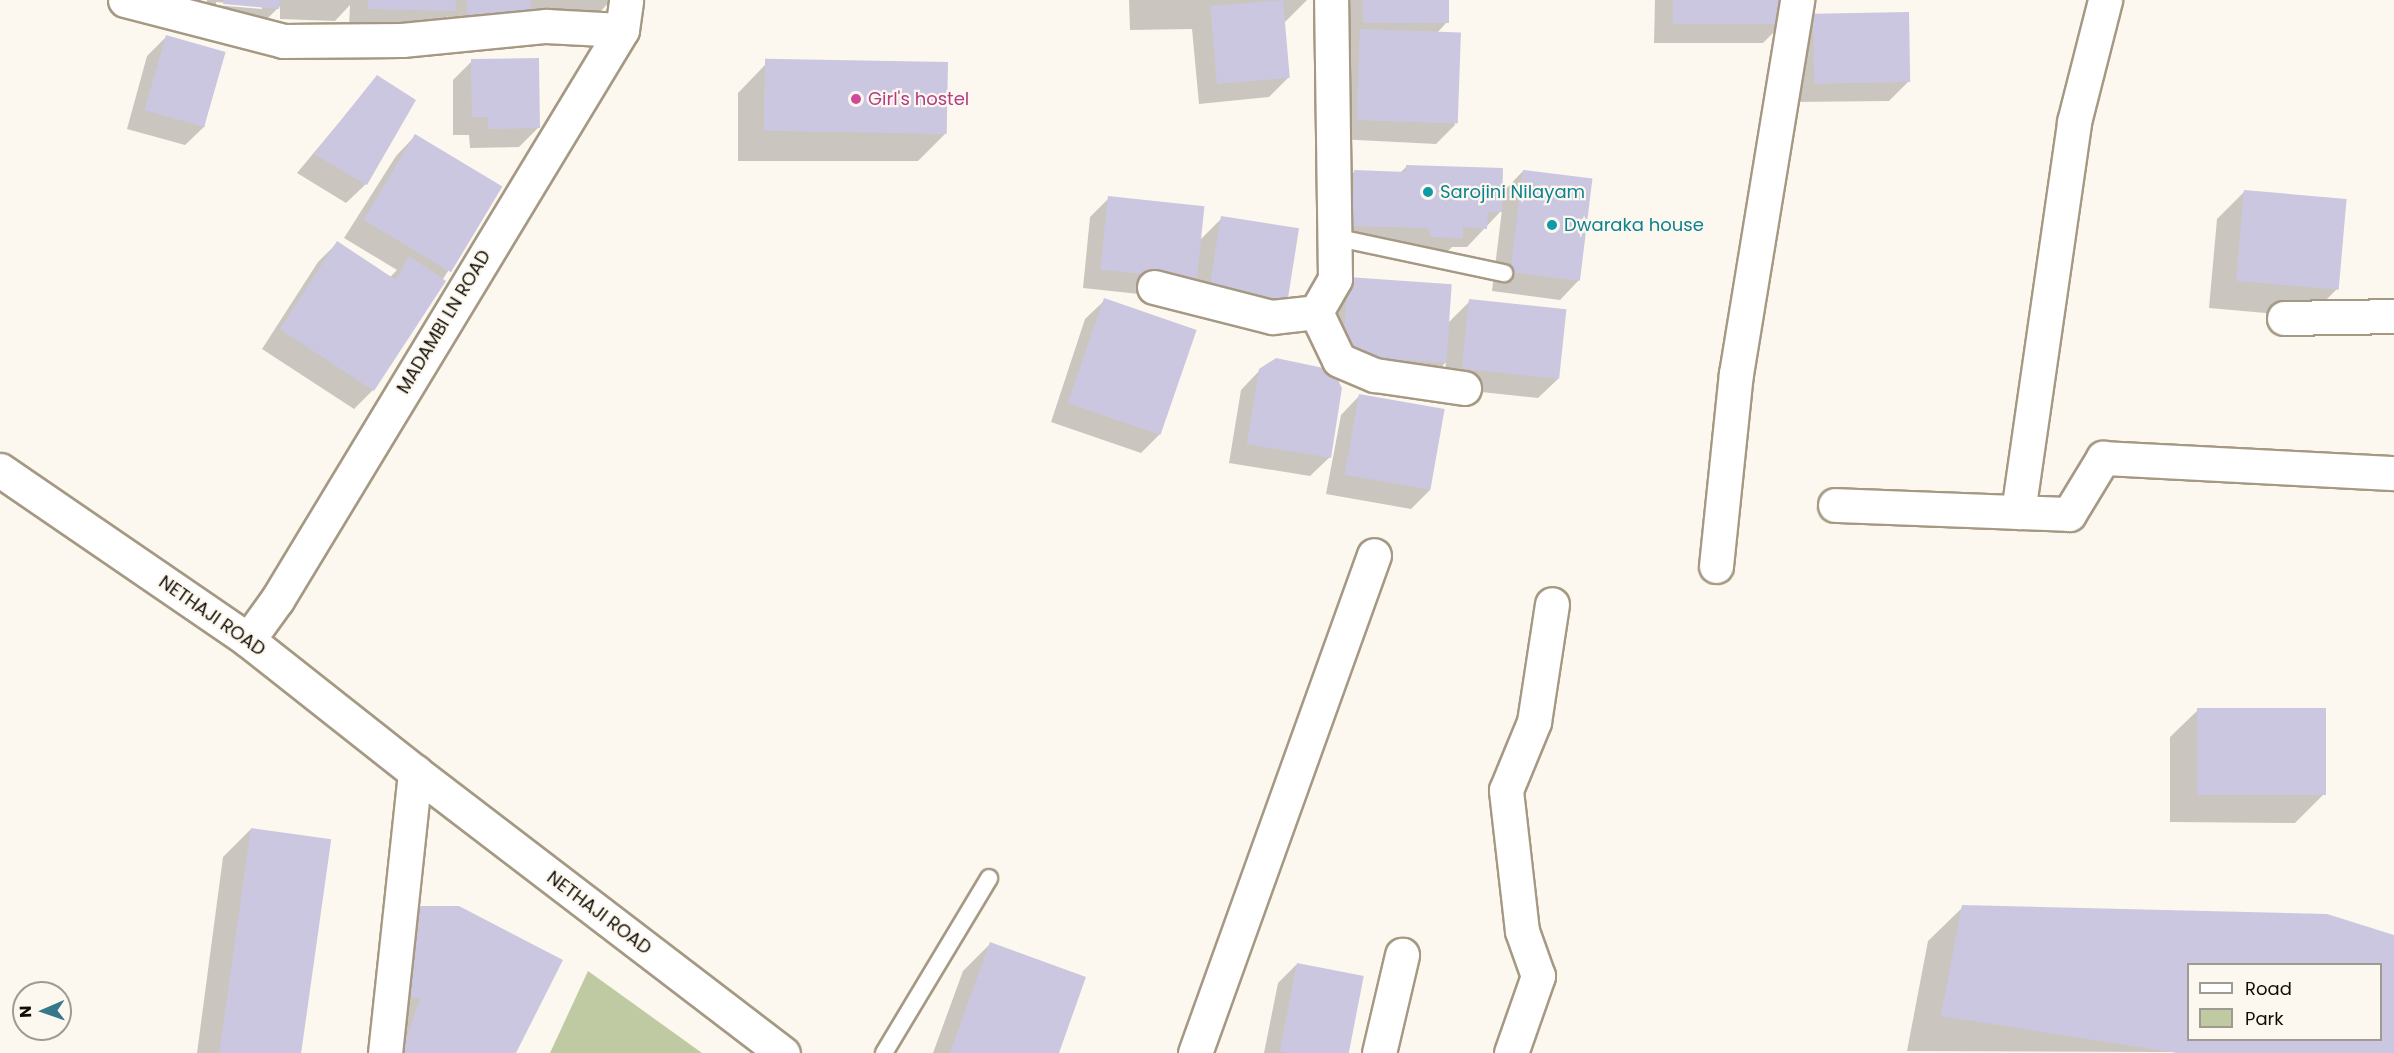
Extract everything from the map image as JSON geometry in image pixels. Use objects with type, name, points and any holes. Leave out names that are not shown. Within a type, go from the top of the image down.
[{"type":"street","points":[[125,0],[284,41],[402,40],[546,26],[624,15]]},
{"type":"street","points":[[1316,312],[1335,279],[1331,0]]},
{"type":"street","points":[[1716,567],[1736,374],[1797,0]]},
{"type":"street","points":[[2018,512],[2074,122],[2105,0]]},
{"type":"street","name":"MADAMBI LN ROAD","points":[[248,640],[277,600],[624,15]]},
{"type":"street","points":[[1154,287],[1272,317],[1316,312]]},
{"type":"street","points":[[1316,312],[1339,360],[1375,375],[1464,388]]},
{"type":"street","points":[[2284,318],[2394,316]]},
{"type":"street","points":[[1835,505],[2069,514],[2103,458],[2394,472]]},
{"type":"street","name":"NETHAJI ROAD","points":[[0,470],[248,640],[415,772],[783,1053]]},
{"type":"street","points":[[1195,1053],[1374,555]]},
{"type":"street","points":[[1511,1053],[1538,976],[1522,931],[1506,790],[1534,722],[1552,604]]},
{"type":"street","points":[[385,1053],[415,772]]},
{"type":"street","points":[[1379,1053],[1402,956]]},
{"type":"lane","points":[[1334,237],[1504,273]]},
{"type":"lane","points":[[884,1053],[989,878]]},
{"type":"green space","points":[[588,971],[702,1053],[550,1053]]},
{"type":"building","points":[[224,0],[280,0],[279,9],[223,4]]},
{"type":"building","points":[[368,0],[456,0],[455,11],[368,9]]},
{"type":"building","points":[[467,0],[531,0],[531,14],[467,14]]},
{"type":"building","points":[[1283,0],[1290,78],[1217,84],[1210,6]]},
{"type":"building","points":[[1363,0],[1449,0],[1449,23],[1363,23]]},
{"type":"building","points":[[1673,0],[1784,0],[1784,24],[1673,24]]},
{"type":"building","points":[[1909,12],[1910,82],[1814,84],[1813,14]]},
{"type":"building","points":[[1360,29],[1461,33],[1458,123],[1357,120]]},
{"type":"building","points":[[166,35],[226,52],[204,127],[145,110]]},
{"type":"building","points":[[539,58],[540,128],[488,129],[488,117],[472,117],[471,59]]},
{"type":"building","name":"Girl's hostel","points":[[765,59],[948,62],[947,134],[764,131]]},
{"type":"building","points":[[377,75],[416,100],[367,185],[314,154]]},
{"type":"building","points":[[415,134],[502,187],[451,272],[363,220]]},
{"type":"building","name":"Sarojini Nilayam","points":[[1406,165],[1503,168],[1502,212],[1488,212],[1487,229],[1463,227],[1463,238],[1431,237],[1428,228],[1351,226],[1354,170],[1406,172]]},
{"type":"building","name":"Dwaraka house","points":[[1523,170],[1592,179],[1580,281],[1510,272]]},
{"type":"building","points":[[2244,190],[2347,199],[2339,290],[2236,281]]},
{"type":"building","points":[[1108,196],[1204,206],[1197,280],[1100,270]]},
{"type":"building","points":[[1221,216],[1299,228],[1287,302],[1209,290]]},
{"type":"building","points":[[337,241],[396,280],[409,256],[446,281],[374,391],[280,329]]},
{"type":"building","points":[[1348,277],[1452,284],[1446,363],[1342,356]]},
{"type":"building","points":[[1104,298],[1197,330],[1161,435],[1068,403]]},
{"type":"building","points":[[1469,299],[1566,309],[1559,379],[1462,369]]},
{"type":"building","points":[[1276,358],[1333,370],[1342,388],[1331,458],[1247,444],[1259,369]]},
{"type":"building","points":[[1359,394],[1445,409],[1430,490],[1345,475]]},
{"type":"building","points":[[2197,708],[2326,708],[2326,795],[2197,795]]},
{"type":"building","points":[[251,828],[331,839],[301,1053],[219,1053]]},
{"type":"building","points":[[1962,905],[2327,914],[2394,935],[2394,1053],[2177,1053],[1941,1016]]},
{"type":"building","points":[[419,906],[459,906],[563,960],[516,1053],[401,1053],[420,999],[402,994]]},
{"type":"building","points":[[990,942],[1086,977],[1059,1053],[950,1053]]},
{"type":"building","points":[[1297,963],[1364,976],[1349,1053],[1280,1051]]},
{"type":"place","name":"Girl's hostel","points":[[856,99]]},
{"type":"place","name":"Sarojini Nilayam","points":[[1428,192]]},
{"type":"place","name":"Dwaraka house","points":[[1552,225]]}]
